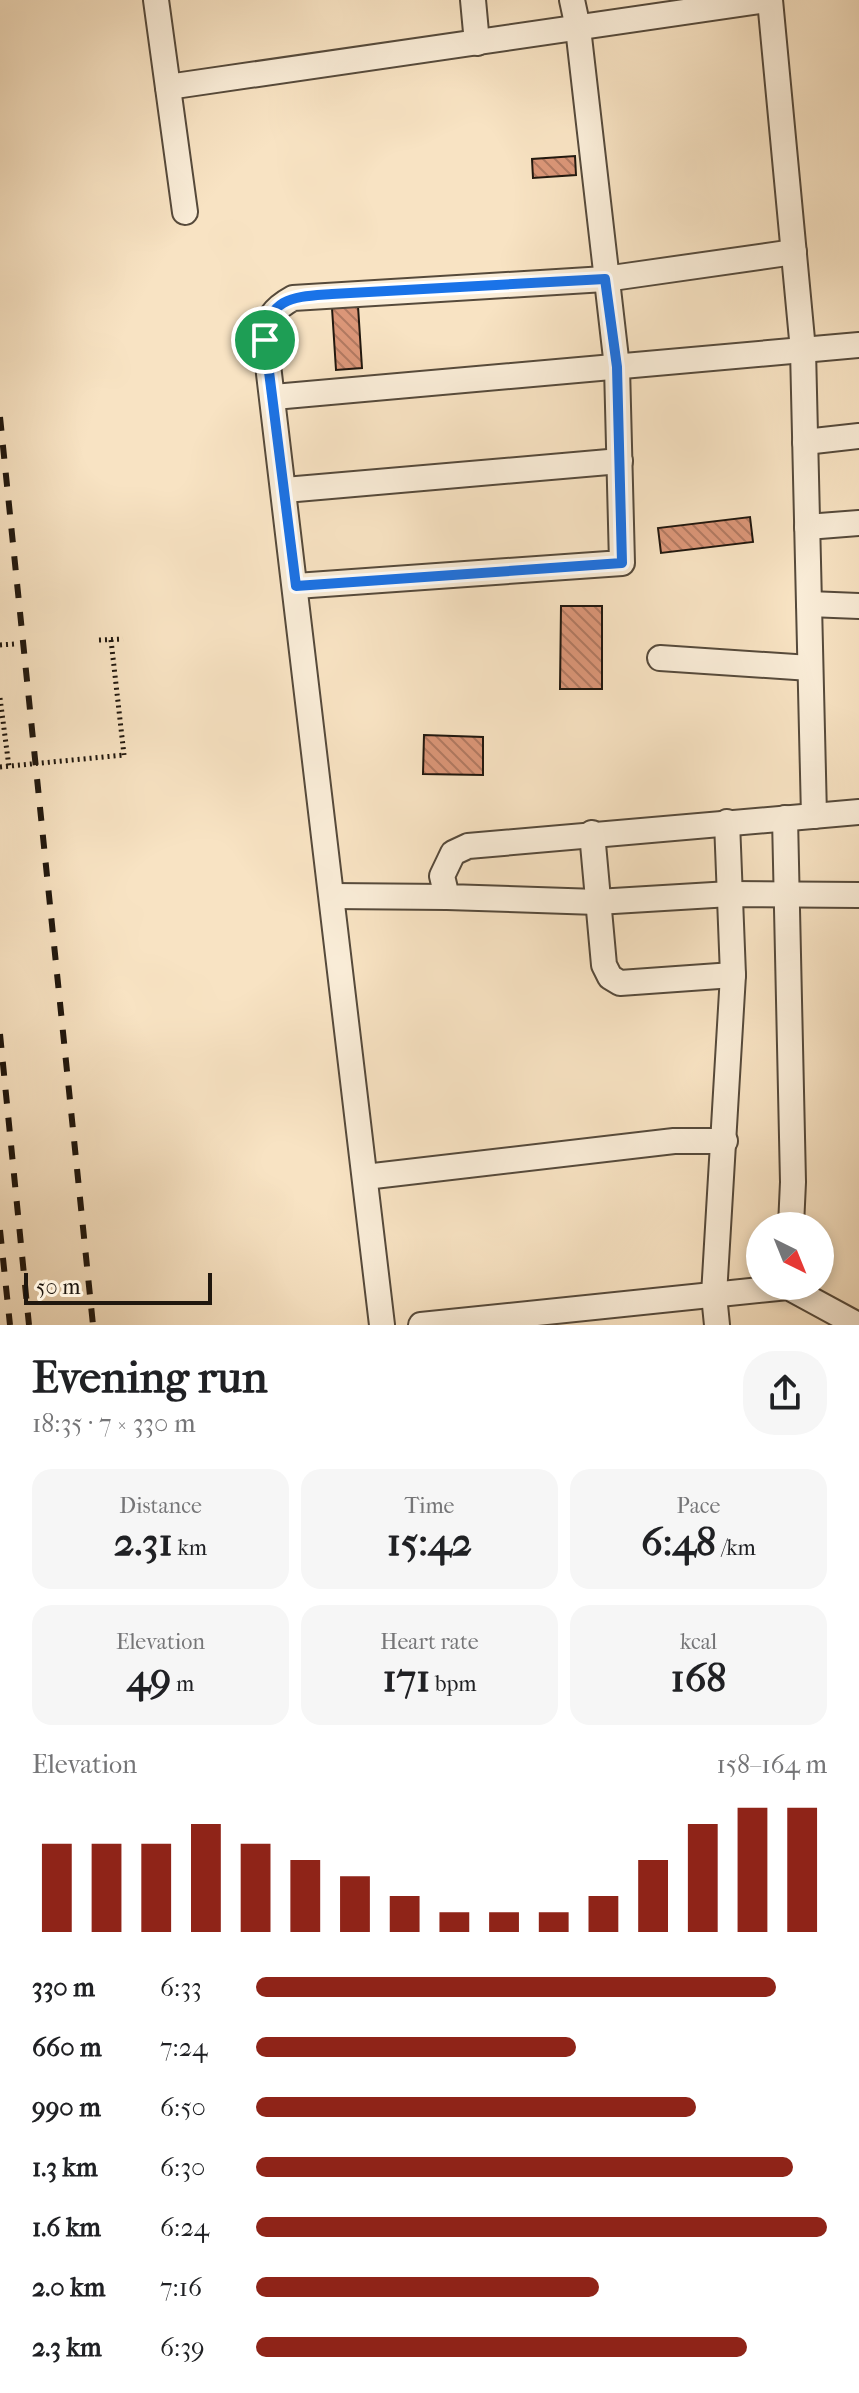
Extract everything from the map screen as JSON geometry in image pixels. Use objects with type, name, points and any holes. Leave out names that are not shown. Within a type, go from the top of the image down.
[{"type":"street","points":[[156,0],[185,212]]},
{"type":"street","points":[[473,0],[477,43]]},
{"type":"street","points":[[296,586],[622,563],[617,367],[578,28],[572,0]]},
{"type":"street","points":[[168,87],[578,28],[649,9],[768,0],[803,350],[814,816]]},
{"type":"street","points":[[382,1325],[265,340],[266,320],[279,305],[293,298],[605,279],[794,252]]},
{"type":"street","points":[[274,397],[859,345]]},
{"type":"street","points":[[805,442],[859,436]]},
{"type":"street","points":[[285,490],[620,461]]},
{"type":"street","points":[[807,527],[859,523]]},
{"type":"street","points":[[809,604],[859,606]]},
{"type":"street","points":[[660,658],[810,668]]},
{"type":"street","points":[[447,897],[442,876],[453,853],[468,846],[859,812]]},
{"type":"street","points":[[785,818],[792,1212]]},
{"type":"street","points":[[717,1325],[714,1295],[733,975],[727,822]]},
{"type":"street","points":[[592,833],[604,965],[610,977],[620,983],[733,975]]},
{"type":"street","points":[[332,896],[597,902],[730,894],[859,895]]},
{"type":"street","points":[[365,1177],[674,1141],[725,1141]]},
{"type":"street","points":[[421,1325],[746,1292]]},
{"type":"street","points":[[812,1300],[858,1325]]},
{"type":"path","points":[[99,640],[123,639]]},
{"type":"path","points":[[0,767],[124,755],[111,640]]},
{"type":"path","points":[[0,645],[15,644]]},
{"type":"path","points":[[0,698],[9,767]]},
{"type":"building","points":[[575,156],[576,175],[533,178],[532,159]]},
{"type":"building","points":[[358,306],[362,368],[336,370],[332,308]]},
{"type":"building","points":[[750,517],[753,542],[661,553],[658,528]]},
{"type":"building","points":[[561,606],[602,606],[602,689],[560,689]]},
{"type":"building","points":[[424,735],[483,737],[483,775],[423,774]]},
{"type":"railway","points":[[0,417],[93,1325]]},
{"type":"railway","points":[[0,1034],[29,1325]]},
{"type":"railway","points":[[0,1230],[10,1325]]},
{"type":"route","points":[[605,279],[617,367],[622,563],[296,586],[265,340],[266,320],[279,305],[293,298],[605,279]]}]
